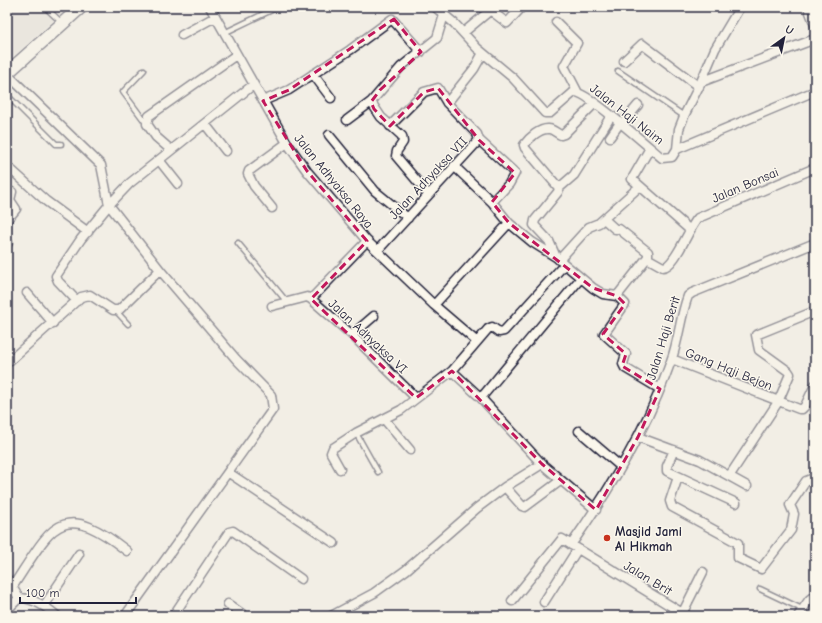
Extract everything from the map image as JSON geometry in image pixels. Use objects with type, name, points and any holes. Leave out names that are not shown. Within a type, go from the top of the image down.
[{"type":"main road","points":[[7,74],[81,7]]},
{"type":"street","name":"Jalan Adhyaksa Raya","points":[[210,7],[287,143],[307,171],[367,241],[434,305],[476,341]]},
{"type":"street","name":"Jalan Haji Naim","points":[[435,7],[483,53],[513,78],[547,114],[577,91],[595,103],[662,158],[672,157],[678,149],[815,91]]},
{"type":"street","points":[[463,33],[492,9],[507,23],[522,7]]},
{"type":"street","points":[[678,149],[679,129],[684,116],[718,43],[740,7]]},
{"type":"street","points":[[808,7],[815,25]]},
{"type":"street","points":[[347,120],[371,102],[401,67],[437,38],[444,14]]},
{"type":"street","points":[[182,35],[215,17]]},
{"type":"street","points":[[263,101],[289,90],[392,19],[421,52]]},
{"type":"street","points":[[556,22],[577,43],[564,66],[577,91]]},
{"type":"street","points":[[700,84],[815,39]]},
{"type":"street","points":[[624,61],[642,44],[700,84]]},
{"type":"street","points":[[447,103],[474,69],[483,53]]},
{"type":"street","points":[[171,150],[156,137],[147,124],[147,120],[153,112],[236,55]]},
{"type":"street","points":[[7,74],[101,165],[110,205],[160,270],[236,359],[271,395],[273,409],[229,473],[125,616]]},
{"type":"street","points":[[313,74],[331,98]]},
{"type":"street","points":[[77,301],[58,281],[56,276],[81,239],[122,190],[253,85]]},
{"type":"street","points":[[390,126],[404,110],[424,92],[436,87],[447,103],[477,134],[480,140],[515,173],[509,184],[492,202]]},
{"type":"street","points":[[371,102],[374,109],[404,139],[401,146],[397,150],[397,159],[428,194]]},
{"type":"street","points":[[558,188],[524,145],[534,135],[545,130],[552,130],[561,135],[564,134],[595,103]]},
{"type":"street","points":[[610,137],[638,105]]},
{"type":"street","points":[[560,261],[549,241],[534,224],[535,220],[558,192],[558,188],[574,175],[611,116]]},
{"type":"street","points":[[205,124],[226,151]]},
{"type":"street","points":[[329,135],[375,191],[408,218]]},
{"type":"street","name":"Jalan Adhyaksa VII","points":[[378,250],[428,194],[480,140]]},
{"type":"street","points":[[272,208],[254,186],[248,174],[249,171],[287,143]]},
{"type":"street","points":[[650,148],[632,179],[639,187],[690,230]]},
{"type":"street","points":[[158,160],[178,184]]},
{"type":"street","points":[[7,166],[46,201],[88,232]]},
{"type":"street","points":[[454,166],[492,202],[508,223],[560,261],[580,279],[603,294],[617,296],[625,304],[604,334],[626,354],[623,364],[625,368],[660,389]]},
{"type":"street","name":"Jalan Bonsai","points":[[648,257],[663,267],[667,267],[674,259],[694,222],[701,216],[815,168]]},
{"type":"street","points":[[340,469],[331,453],[331,449],[356,433],[401,410],[452,370],[476,341],[492,327],[499,332],[504,331],[589,227],[604,219],[639,187]]},
{"type":"street","points":[[7,220],[16,208],[10,200],[12,192]]},
{"type":"street","points":[[604,219],[615,229],[619,229],[648,252],[648,257],[617,296]]},
{"type":"street","points":[[434,305],[508,223]]},
{"type":"street","name":"Jalan Adhyaksa VI","points":[[367,241],[311,299],[352,335],[416,398]]},
{"type":"street","name":"Jalan Haji Berit","points":[[544,602],[638,436],[672,359],[686,301],[692,292],[815,243]]},
{"type":"street","points":[[7,363],[81,297],[90,295],[116,311],[121,309],[160,270]]},
{"type":"street","points":[[480,398],[580,279]]},
{"type":"street","points":[[27,293],[52,323]]},
{"type":"street","points":[[272,306],[307,297],[311,299]]},
{"type":"street","points":[[730,475],[778,402],[790,372],[762,353],[755,337],[757,333],[815,311]]},
{"type":"street","points":[[352,335],[374,316]]},
{"type":"street","name":"Gang Hqji Bejon","points":[[672,359],[778,402],[802,410],[815,385]]},
{"type":"street","points":[[452,370],[542,464],[560,481],[596,510]]},
{"type":"street","points":[[384,419],[410,450]]},
{"type":"street","points":[[579,431],[620,466]]},
{"type":"street","points":[[638,436],[730,475],[747,486]]},
{"type":"street","points":[[674,450],[666,469],[678,477],[736,503]]},
{"type":"street","points":[[331,616],[374,593],[406,570],[472,512],[505,487],[542,464]]},
{"type":"street","points":[[229,473],[334,543]]},
{"type":"street","points":[[678,477],[670,504],[672,507],[738,543],[738,558],[761,569],[790,530],[794,514],[790,505],[806,481],[813,480]]},
{"type":"street","points":[[505,487],[522,506],[526,507],[560,481]]},
{"type":"street","points":[[13,586],[39,546],[57,526],[63,523],[82,523],[94,528],[127,551]]},
{"type":"street","points":[[173,616],[229,532],[233,531],[301,579]]},
{"type":"street","points":[[512,601],[561,540],[574,547]]},
{"type":"street","name":"Jalan Brit","points":[[574,547],[685,615]]},
{"type":"street","points":[[44,606],[79,554]]},
{"type":"street","points":[[685,615],[702,572]]},
{"type":"street","points":[[7,579],[13,586],[19,598]]},
{"type":"street","points":[[800,613],[815,595]]},
{"type":"street","points":[[7,610],[19,598],[27,598],[44,606],[57,616]]},
{"type":"street","points":[[228,604],[244,616]]},
{"type":"lane","points":[[45,7],[62,24]]},
{"type":"lane","points":[[224,33],[278,7]]},
{"type":"lane","points":[[144,70],[123,92],[147,124]]},
{"type":"lane","points":[[618,71],[684,116]]},
{"type":"lane","points":[[7,95],[56,144],[61,144]]},
{"type":"lane","points":[[238,243],[287,302]]},
{"type":"lane","points":[[116,311],[128,324]]},
{"type":"lane","points":[[356,433],[378,472]]},
{"type":"lane","points":[[760,589],[800,613]]},
{"type":"highlighted area","points":[[394,19],[421,52],[380,90],[371,102],[374,109],[390,126],[424,92],[438,88],[479,140],[515,173],[492,202],[509,223],[593,288],[617,296],[625,304],[603,334],[626,354],[622,366],[660,389],[638,437],[596,510],[542,464],[452,371],[416,398],[311,299],[367,241],[307,171],[263,101],[289,90]]},
{"type":"shaded area","points":[[7,7],[68,7],[7,62]]},
{"type":"place","name":"Masjid Jami Al Hikmah","points":[[607,538]]}]
